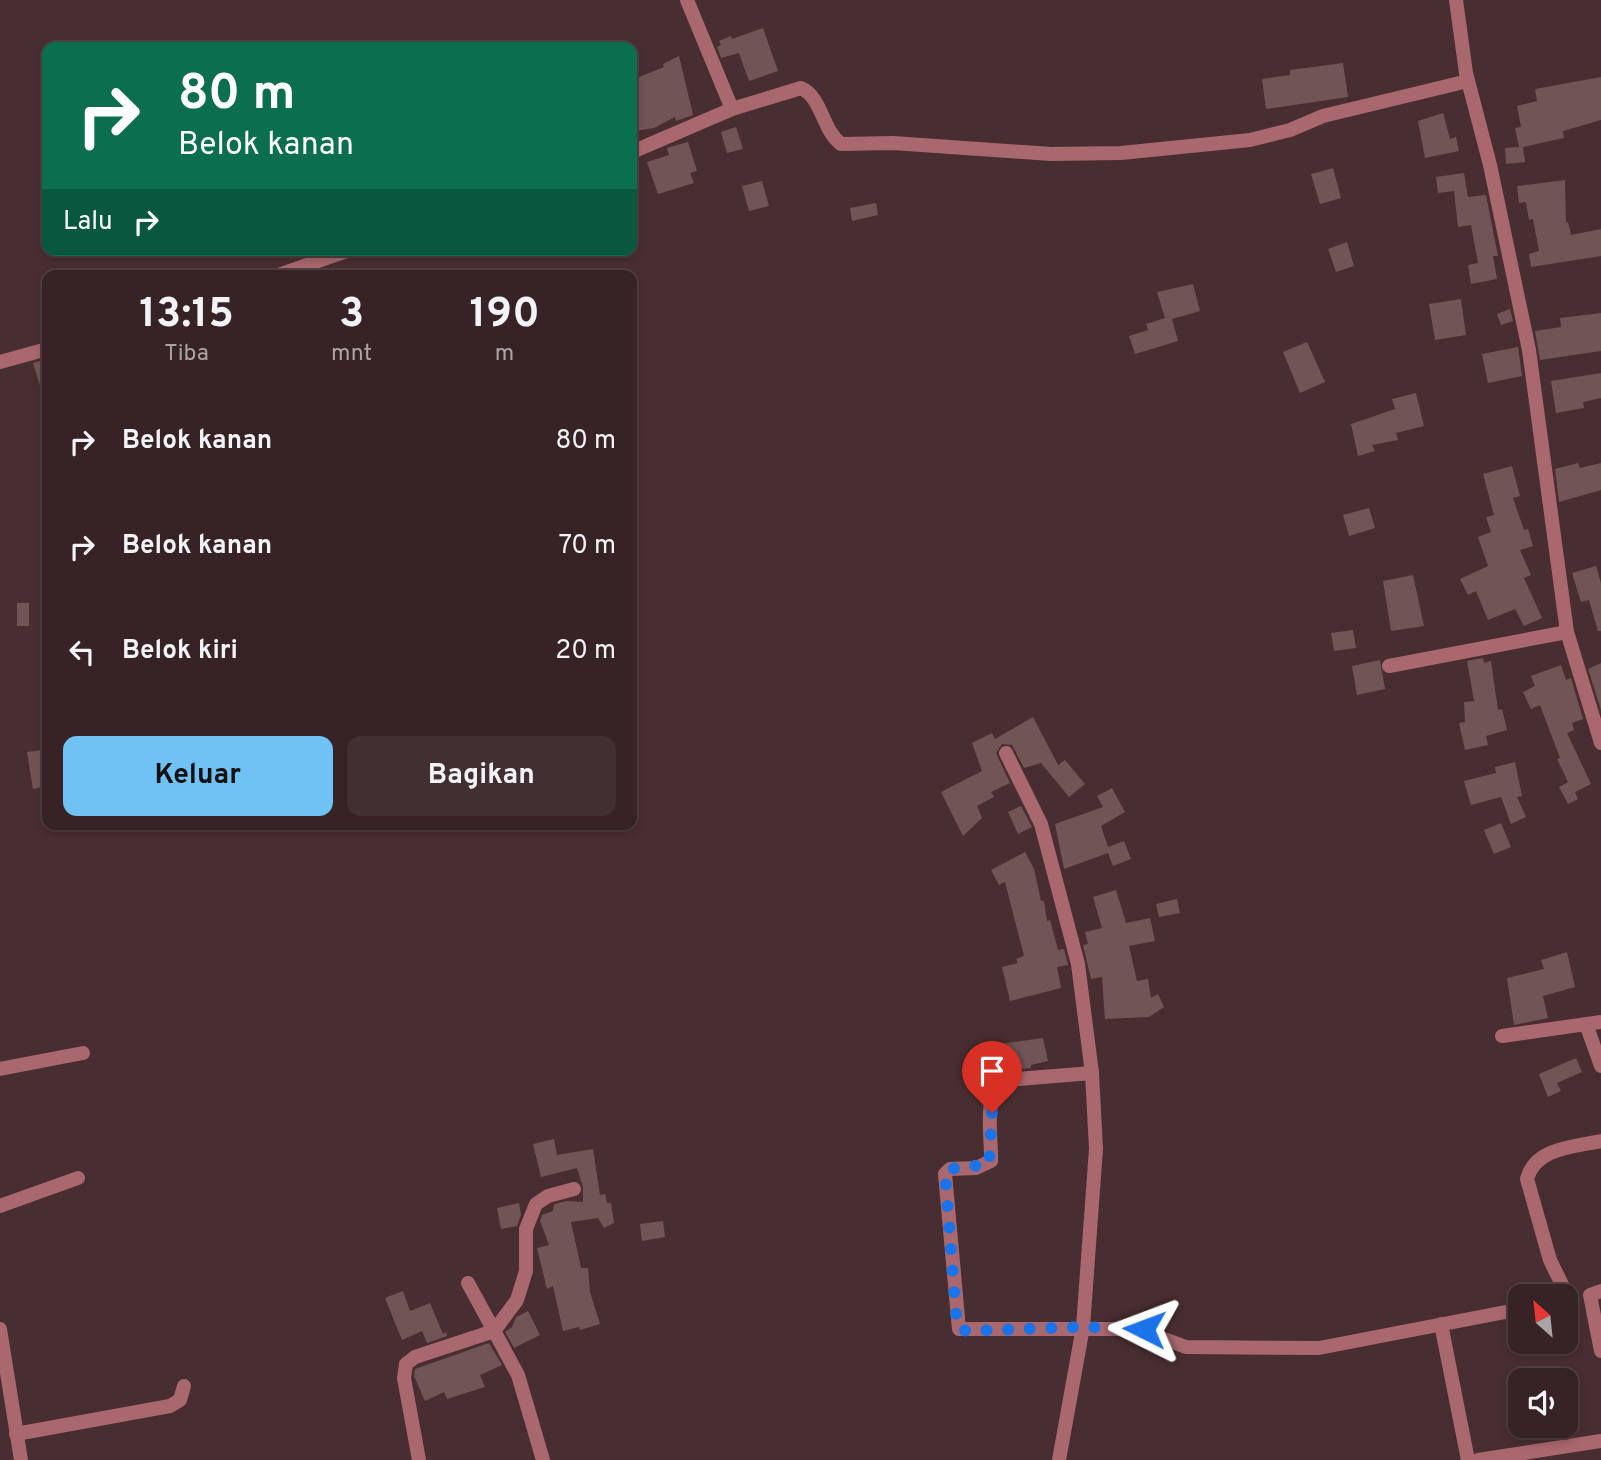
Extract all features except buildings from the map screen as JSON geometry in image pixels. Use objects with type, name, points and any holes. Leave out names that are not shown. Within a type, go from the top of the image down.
[{"type":"street","points":[[687,0],[732,109]]},
{"type":"street","points":[[1456,0],[1468,81],[1529,350],[1567,632],[1601,743]]},
{"type":"street","points":[[637,150],[732,109],[801,88],[813,99],[826,128],[841,144],[893,143],[1051,154],[1121,153],[1250,140],[1290,130],[1323,116],[1468,81]]},
{"type":"street","points":[[293,270],[333,256]]},
{"type":"street","points":[[0,362],[42,350]]},
{"type":"street","points":[[1389,666],[1567,632]]},
{"type":"street","points":[[1006,752],[1045,837],[1078,964],[1092,1073],[1096,1149],[1083,1327],[1059,1460]]},
{"type":"street","points":[[1502,1036],[1594,1023],[1601,1066]]},
{"type":"street","points":[[0,1069],[83,1052]]},
{"type":"street","points":[[1092,1073],[1005,1080],[998,1084],[992,1094],[991,1161],[976,1168],[950,1169],[945,1174],[959,1329],[1144,1329],[1186,1347],[1319,1348],[1508,1311]]},
{"type":"street","points":[[1561,1284],[1550,1260],[1527,1179],[1530,1168],[1539,1159],[1555,1151],[1601,1141]]},
{"type":"street","points":[[0,1206],[78,1178]]},
{"type":"street","points":[[419,1460],[404,1378],[406,1364],[415,1357],[494,1331],[517,1300],[526,1271],[526,1229],[536,1204],[548,1196],[574,1189]]},
{"type":"street","points":[[468,1283],[518,1375],[543,1460]]},
{"type":"street","points":[[1595,1293],[1601,1351]]},
{"type":"street","points":[[1441,1324],[1468,1460]]},
{"type":"street","points":[[0,1329],[20,1460]]},
{"type":"street","points":[[16,1434],[170,1406],[180,1400],[184,1386]]},
{"type":"street","points":[[1478,1460],[1601,1441]]},
{"type":"route","points":[[992,1113],[989,1164],[976,1168],[950,1169],[945,1174],[959,1329],[1144,1329]]}]
